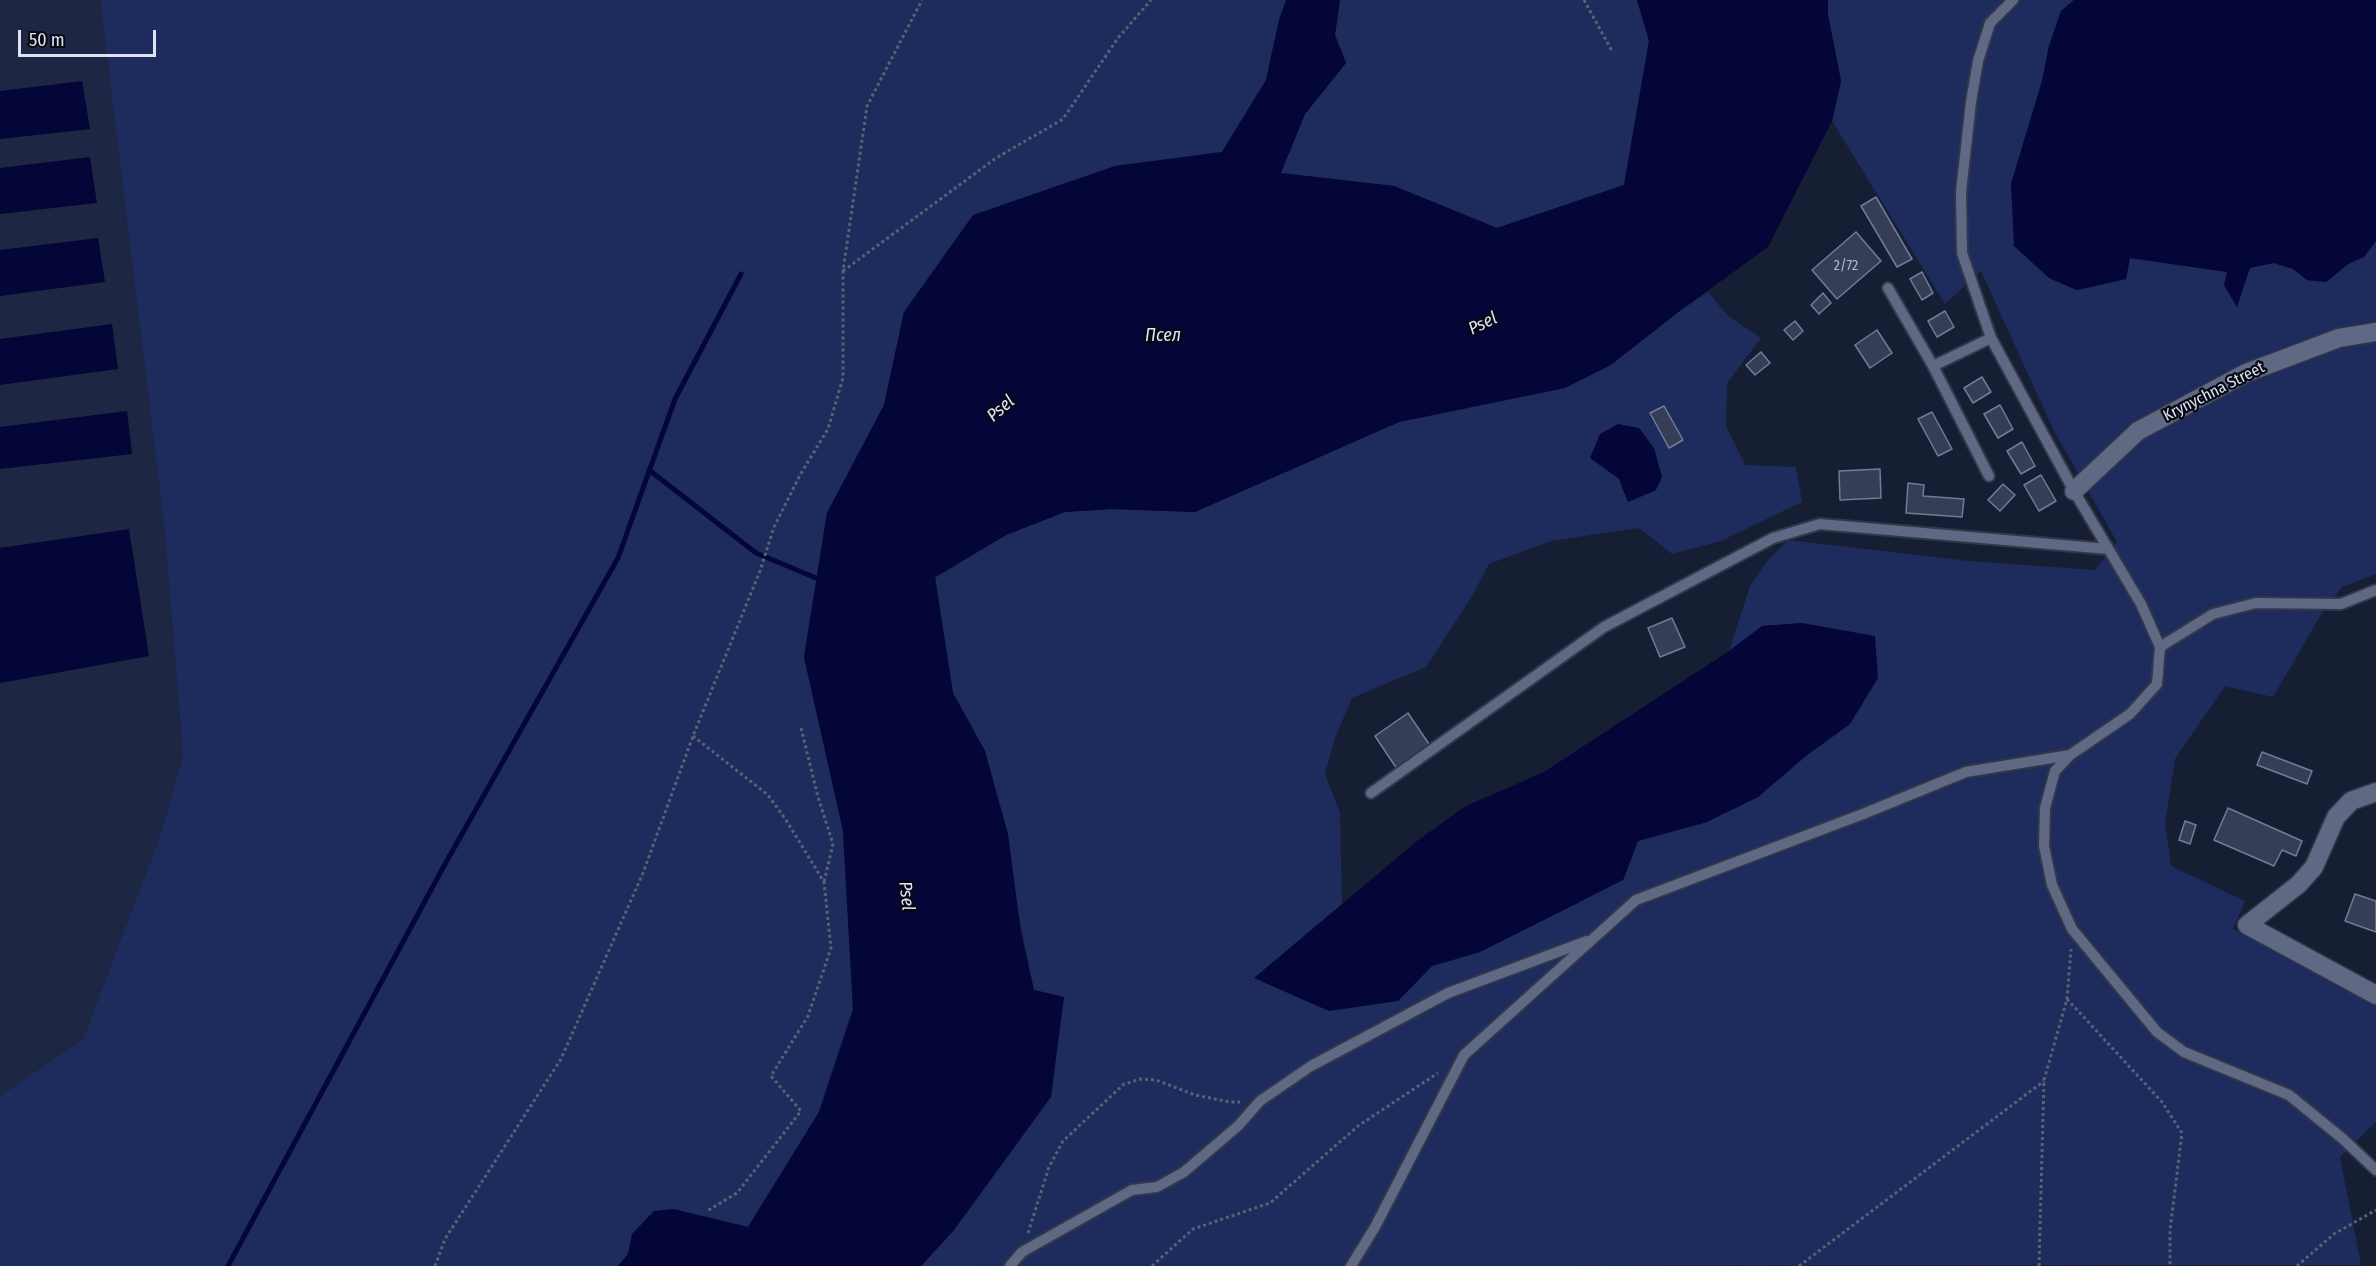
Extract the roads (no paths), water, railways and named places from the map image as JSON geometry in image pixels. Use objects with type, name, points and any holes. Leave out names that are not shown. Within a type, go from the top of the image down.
[{"type":"street","name":"Krynychna Street","points":[[2074,491],[2138,431],[2246,373],[2339,338],[2376,332]]},
{"type":"street","points":[[2376,792],[2351,801],[2336,817],[2314,867],[2300,884],[2247,925],[2376,995]]},
{"type":"lane","points":[[2013,0],[1990,23],[1978,61],[1961,192],[1962,253],[1991,338],[2074,491],[2141,604],[2160,647],[2157,684],[2130,714],[2070,755],[2055,771],[2045,808],[2044,846],[2052,885],[2072,929],[2157,1032],[2184,1052],[2289,1095],[2343,1139],[2376,1170]]},
{"type":"lane","points":[[1888,288],[1933,366],[1989,476]]},
{"type":"lane","points":[[1933,366],[1991,338]]},
{"type":"lane","points":[[1371,793],[1604,627],[1773,538],[1820,524],[2108,549]]},
{"type":"lane","points":[[2160,647],[2213,614],[2256,603],[2341,604],[2376,590]]},
{"type":"lane","points":[[1351,1266],[1375,1227],[1464,1055],[1636,900],[1863,814],[1966,772],[2070,755]]},
{"type":"lane","points":[[1010,1266],[1022,1252],[1132,1190],[1157,1187],[1184,1172],[1238,1126],[1260,1101],[1311,1066],[1448,993],[1593,938]]},
{"type":"water","name":"Псел","points":[[1286,0],[1340,0],[1335,35],[1346,63],[1305,114],[1281,173],[1394,186],[1497,228],[1624,185],[1649,41],[1637,0],[1828,0],[1828,15],[1841,81],[1832,121],[1768,247],[1681,310],[1611,365],[1565,388],[1399,422],[1195,512],[1112,509],[1065,512],[1006,535],[935,577],[953,693],[985,751],[1008,834],[1021,933],[1034,990],[1064,997],[1051,1097],[954,1230],[921,1266],[618,1266],[628,1254],[632,1234],[654,1211],[673,1209],[748,1227],[819,1112],[853,1009],[843,831],[804,657],[827,513],[884,405],[904,312],[973,215],[1115,166],[1222,152],[1266,80],[1279,20]]},
{"type":"water","points":[[2074,0],[2376,0],[2376,241],[2364,257],[2348,264],[2326,282],[2307,280],[2293,269],[2274,263],[2250,268],[2237,307],[2224,285],[2227,272],[2130,258],[2126,279],[2077,290],[2049,278],[2014,246],[2011,184],[2042,81],[2049,46],[2061,11]]},
{"type":"water","points":[[82,81],[90,129],[0,139],[0,91]]},
{"type":"water","points":[[90,157],[97,203],[0,214],[0,168]]},
{"type":"water","points":[[98,238],[105,282],[0,296],[0,250]]},
{"type":"water","points":[[112,324],[118,369],[0,385],[0,339]]},
{"type":"water","points":[[127,411],[132,454],[0,469],[0,427]]},
{"type":"water","points":[[1618,424],[1639,428],[1654,448],[1662,477],[1656,490],[1628,502],[1619,479],[1590,458],[1600,434]]},
{"type":"water","points":[[129,529],[149,656],[0,683],[0,548]]},
{"type":"water","points":[[1802,623],[1875,636],[1878,678],[1850,724],[1806,756],[1758,797],[1707,822],[1638,841],[1623,880],[1480,952],[1432,966],[1398,1001],[1329,1011],[1254,978],[1417,841],[1466,806],[1544,772],[1729,651],[1762,626]]},
{"type":"waterway","points":[[228,1266],[445,864],[618,558],[675,399],[741,274]]},
{"type":"waterway","points":[[649,470],[756,553],[821,580]]},
{"type":"water label","name":"Psel","points":[[1483,324]]},
{"type":"water label","name":"Psel","points":[[1001,409]]},
{"type":"water label","name":"Psel","points":[[906,896]]}]
